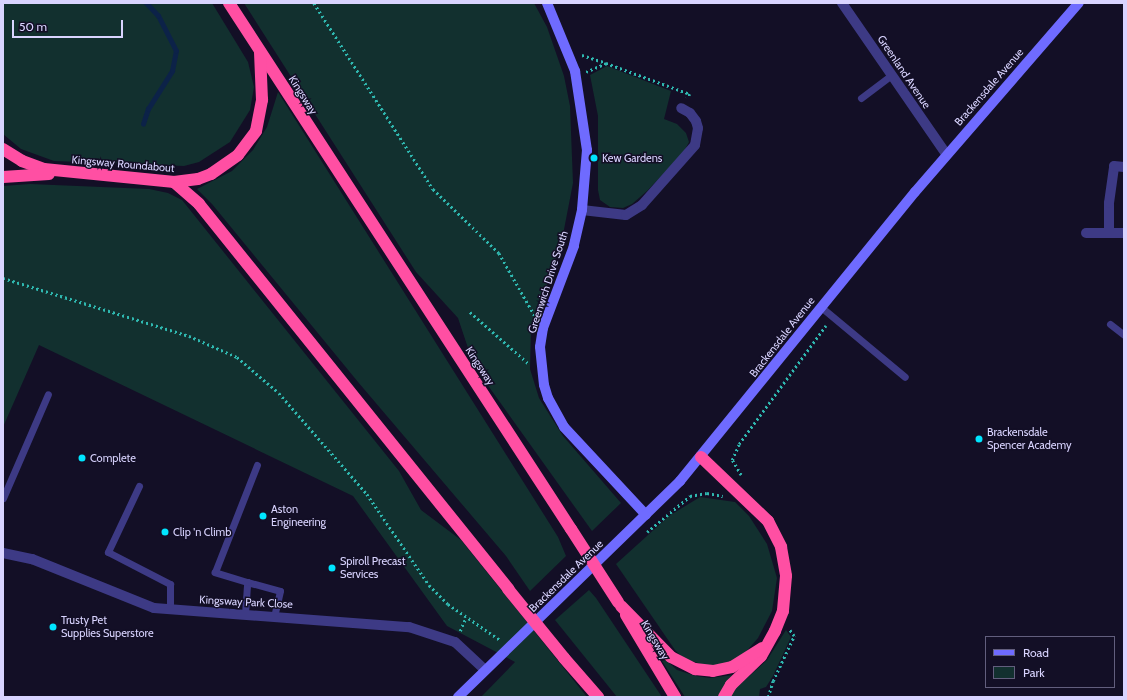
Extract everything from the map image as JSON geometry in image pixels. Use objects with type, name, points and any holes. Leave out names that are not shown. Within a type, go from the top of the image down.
[{"type":"highway","points":[[229,3],[260,51]]},
{"type":"highway","name":"Kingsway Roundabout","points":[[3,149],[22,161],[44,169],[174,182],[188,182],[211,174],[238,155],[249,143],[261,113],[260,51]]},
{"type":"highway","name":"Kingsway","points":[[260,51],[571,529],[619,604],[675,697]]},
{"type":"highway","points":[[3,177],[84,173]]},
{"type":"highway","points":[[174,182],[199,204],[508,589],[598,697]]},
{"type":"highway","points":[[702,457],[737,489],[768,521],[781,546],[786,576],[786,595],[780,622],[761,656],[732,685],[724,697]]},
{"type":"highway","points":[[619,604],[671,656],[695,669],[722,671],[732,667],[766,646]]},
{"type":"street","name":"Greenwich Drive South","points":[[547,3],[568,50],[576,76],[587,150],[582,210],[574,246],[543,328],[540,347],[543,376],[548,398],[564,427],[646,515]]},
{"type":"street","name":"Greenland Avenue","points":[[842,3],[946,154]]},
{"type":"street","name":"Brackensdale Avenue","points":[[458,697],[646,515],[702,457],[946,154],[1079,3]]},
{"type":"street","points":[[582,210],[626,215],[642,205],[695,145],[698,128],[696,121],[690,113],[681,108]]},
{"type":"street","points":[[1109,232],[1109,204],[1114,166],[1124,168]]},
{"type":"street","points":[[1086,233],[1124,233]]},
{"type":"street","name":"Kingsway Park Close","points":[[3,553],[32,559],[133,601],[170,610],[389,624],[426,632],[455,642],[486,670]]},
{"type":"lane","points":[[861,98],[892,75]]},
{"type":"lane","points":[[821,308],[905,377]]},
{"type":"lane","points":[[1110,324],[1124,335]]},
{"type":"lane","points":[[3,498],[48,394]]},
{"type":"lane","points":[[257,465],[215,572],[246,582],[280,590],[274,616]]},
{"type":"lane","points":[[139,486],[108,552],[170,584],[170,610]]},
{"type":"lane","points":[[245,614],[246,582]]},
{"type":"path","points":[[314,3],[433,189],[453,212],[499,253],[543,328]]},
{"type":"path","points":[[568,50],[690,94],[681,108]]},
{"type":"path","points":[[576,76],[606,63]]},
{"type":"path","points":[[3,278],[189,336],[237,357],[279,393],[367,494],[429,585],[448,604],[499,639]]},
{"type":"path","points":[[470,312],[543,376]]},
{"type":"path","points":[[641,538],[690,496],[707,493],[729,497],[744,481],[732,460],[739,444],[833,317]]},
{"type":"path","points":[[768,697],[773,681],[794,636],[780,622]]},
{"type":"green space","points":[[3,3],[212,3],[248,62],[254,87],[250,110],[230,142],[199,162],[184,166],[54,161],[21,149],[3,134]]},
{"type":"green space","points":[[244,3],[534,3],[547,27],[564,76],[570,106],[573,183],[561,245],[531,329],[530,369],[539,398],[563,436],[621,503],[592,531],[474,366],[458,318],[416,272]]},
{"type":"green space","points":[[607,66],[671,91],[664,119],[677,124],[686,133],[689,142],[683,153],[647,191],[632,204],[623,208],[610,207],[600,200],[598,190],[598,116],[590,75]]},
{"type":"green space","points":[[278,92],[558,537],[566,556],[530,591],[506,556],[358,382],[212,204],[197,189],[232,171],[253,150],[267,127]]},
{"type":"green space","points":[[30,184],[149,189],[168,193],[182,200],[399,471],[421,510],[461,540],[587,697],[481,697],[515,662],[447,626],[353,496],[39,345],[3,427],[3,186]]},
{"type":"green space","points":[[700,497],[735,502],[749,516],[767,544],[777,578],[772,611],[758,638],[744,654],[728,663],[707,666],[683,658],[675,650],[616,564],[669,516]]},
{"type":"green space","points":[[589,590],[596,598],[662,697],[617,697],[555,620]]},
{"type":"green space","points":[[786,630],[791,637],[773,676],[766,687],[760,689],[759,697],[730,697],[735,689],[767,660]]},
{"type":"green space","points":[[666,660],[677,670],[696,676],[710,678],[733,675],[717,697],[685,697],[662,661]]},
{"type":"waterway","points":[[143,124],[148,109],[172,71],[176,51],[158,16],[146,3]]},
{"type":"place","name":"Kew Gardens","points":[[594,158]]},
{"type":"place","name":"Brackensdale Spencer Academy","points":[[979,439]]},
{"type":"place","name":"Complete","points":[[82,458]]},
{"type":"place","name":"Aston Engineering","points":[[263,516]]},
{"type":"place","name":"Clip 'n Climb","points":[[165,532]]},
{"type":"place","name":"Spiroll Precast Services","points":[[332,568]]},
{"type":"place","name":"Trusty Pet Supplies Superstore","points":[[53,627]]}]
